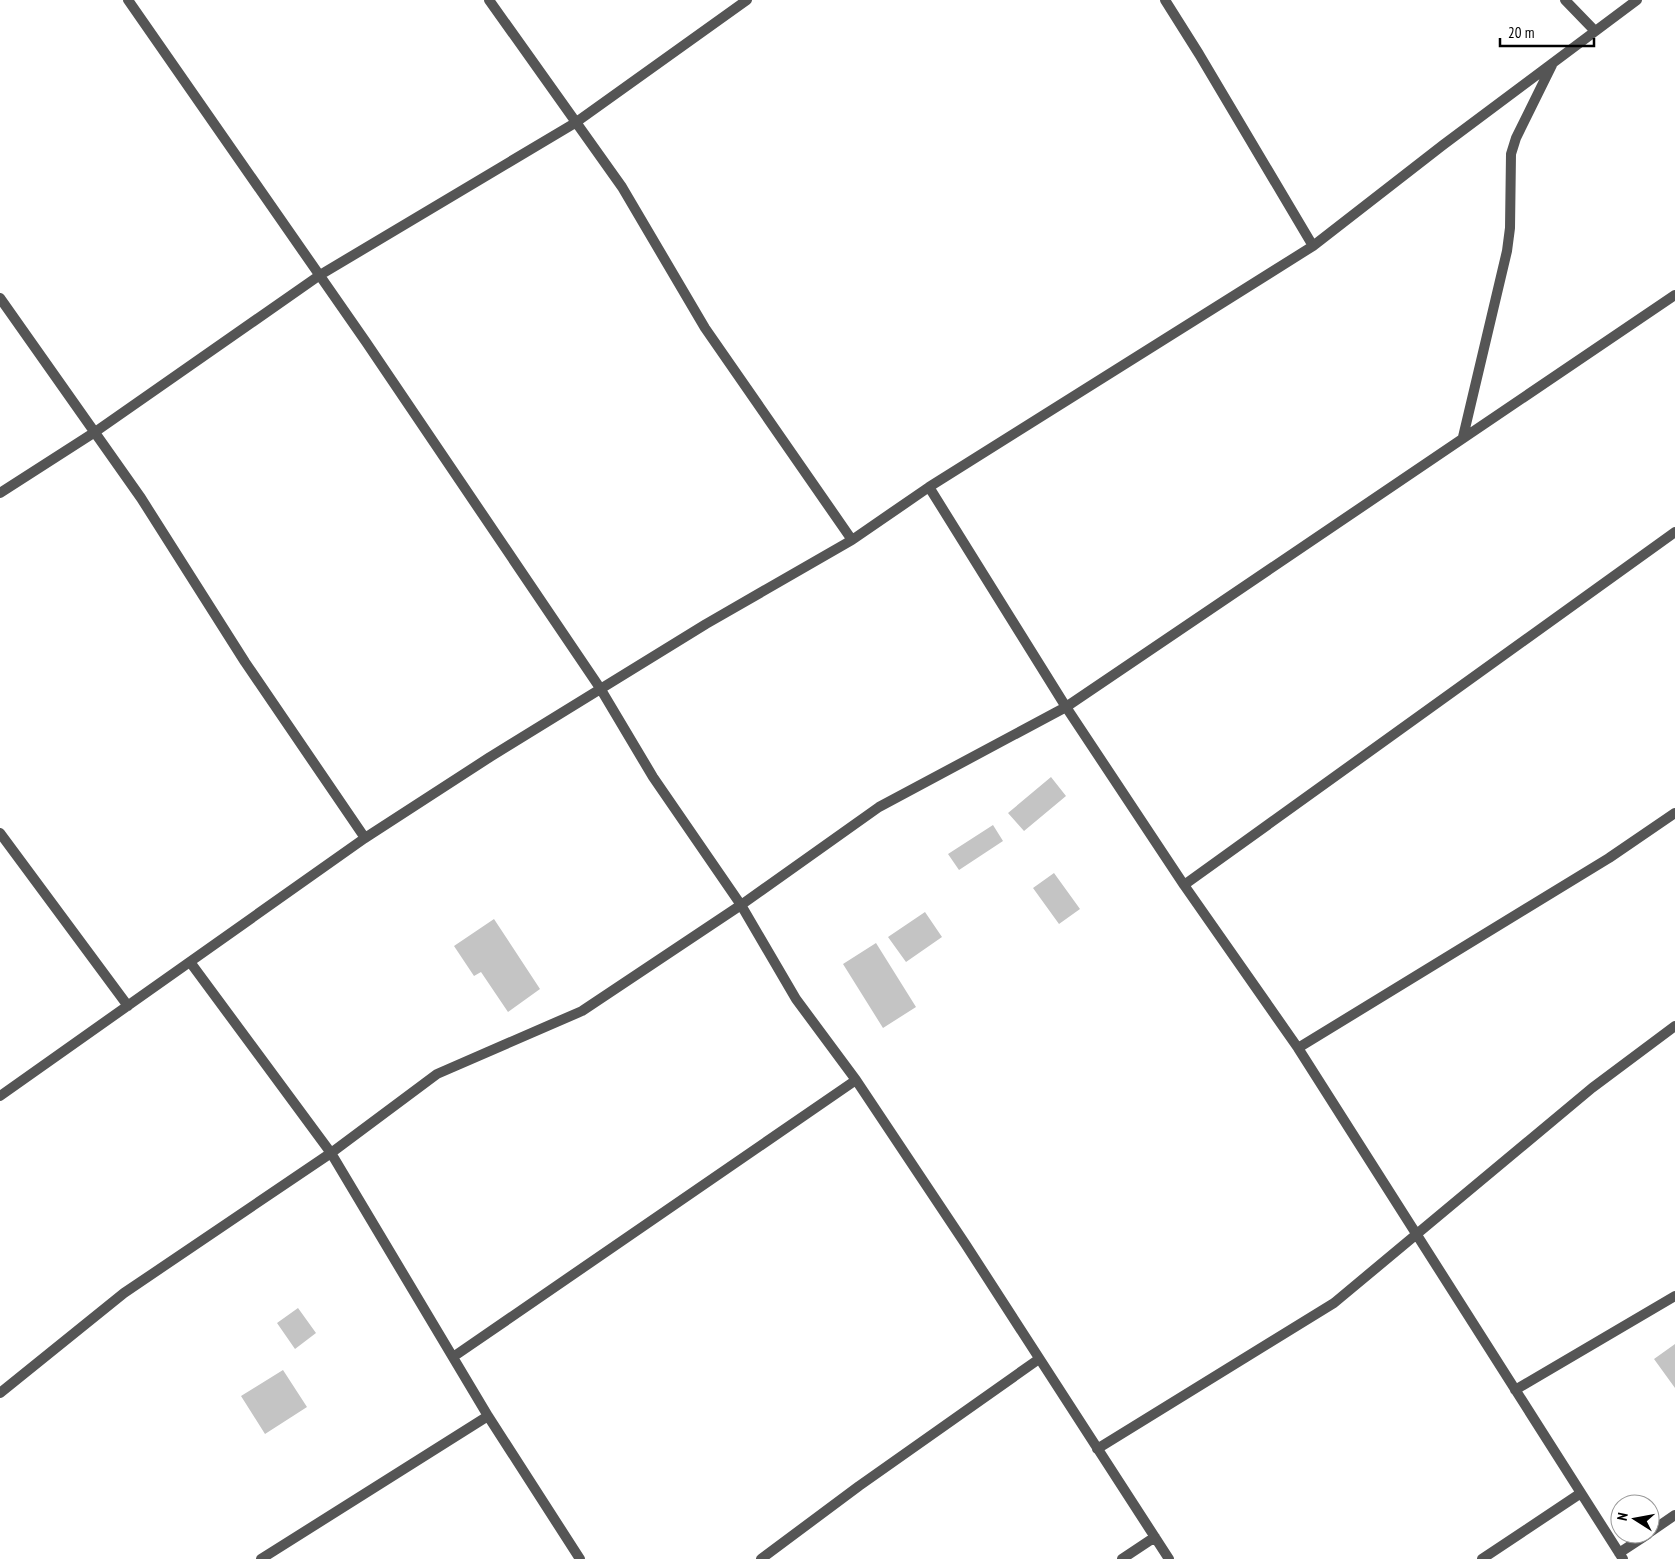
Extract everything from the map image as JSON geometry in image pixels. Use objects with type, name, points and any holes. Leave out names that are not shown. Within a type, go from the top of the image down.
[{"type":"street","points":[[128,0],[320,275],[600,688],[653,777],[742,905],[796,999],[856,1080],[1169,1559]]},
{"type":"street","points":[[489,0],[622,187],[705,328],[852,540]]},
{"type":"street","points":[[0,492],[95,432],[320,275],[575,123],[747,0]]},
{"type":"street","points":[[1165,0],[1200,54],[1312,246]]},
{"type":"street","points":[[1565,0],[1595,31]]},
{"type":"street","points":[[0,1096],[365,838],[600,688],[852,540],[929,487],[1312,246],[1637,0]]},
{"type":"street","points":[[1463,437],[1507,251],[1510,228],[1511,154],[1516,138],[1554,62]]},
{"type":"street","points":[[0,1393],[124,1293],[331,1153],[437,1074],[582,1011],[742,905],[879,807],[1066,708],[1675,295]]},
{"type":"street","points":[[0,298],[141,498],[245,662],[365,838]]},
{"type":"street","points":[[929,487],[1066,708],[1184,884],[1298,1048],[1621,1556],[1636,1544]]},
{"type":"street","points":[[1184,884],[1675,532]]},
{"type":"street","points":[[1298,1048],[1609,858],[1675,812]]},
{"type":"street","points":[[0,834],[128,1006]]},
{"type":"street","points":[[190,962],[331,1153],[488,1416],[580,1559]]},
{"type":"street","points":[[1097,1449],[1334,1303],[1592,1088],[1675,1026]]},
{"type":"street","points":[[453,1357],[856,1080]]},
{"type":"street","points":[[1515,1390],[1675,1296]]},
{"type":"street","points":[[761,1559],[859,1486],[1039,1359]]},
{"type":"street","points":[[262,1559],[488,1416]]},
{"type":"street","points":[[1482,1559],[1580,1492]]},
{"type":"street","points":[[1660,1525],[1675,1515]]},
{"type":"street","points":[[1122,1559],[1155,1536]]},
{"type":"building","points":[[1051,777],[1066,796],[1024,831],[1008,813]]},
{"type":"building","points":[[993,825],[1003,841],[959,870],[948,854]]},
{"type":"building","points":[[1054,873],[1080,909],[1059,924],[1033,888]]},
{"type":"building","points":[[925,912],[942,937],[906,962],[888,937]]},
{"type":"building","points":[[494,919],[540,989],[508,1012],[481,972],[474,976],[454,946]]},
{"type":"building","points":[[876,943],[916,1007],[883,1028],[843,964]]},
{"type":"building","points":[[298,1308],[316,1333],[295,1349],[277,1323]]},
{"type":"building","points":[[1675,1344],[1675,1388],[1654,1359]]},
{"type":"building","points":[[283,1370],[307,1407],[265,1434],[241,1396]]}]
